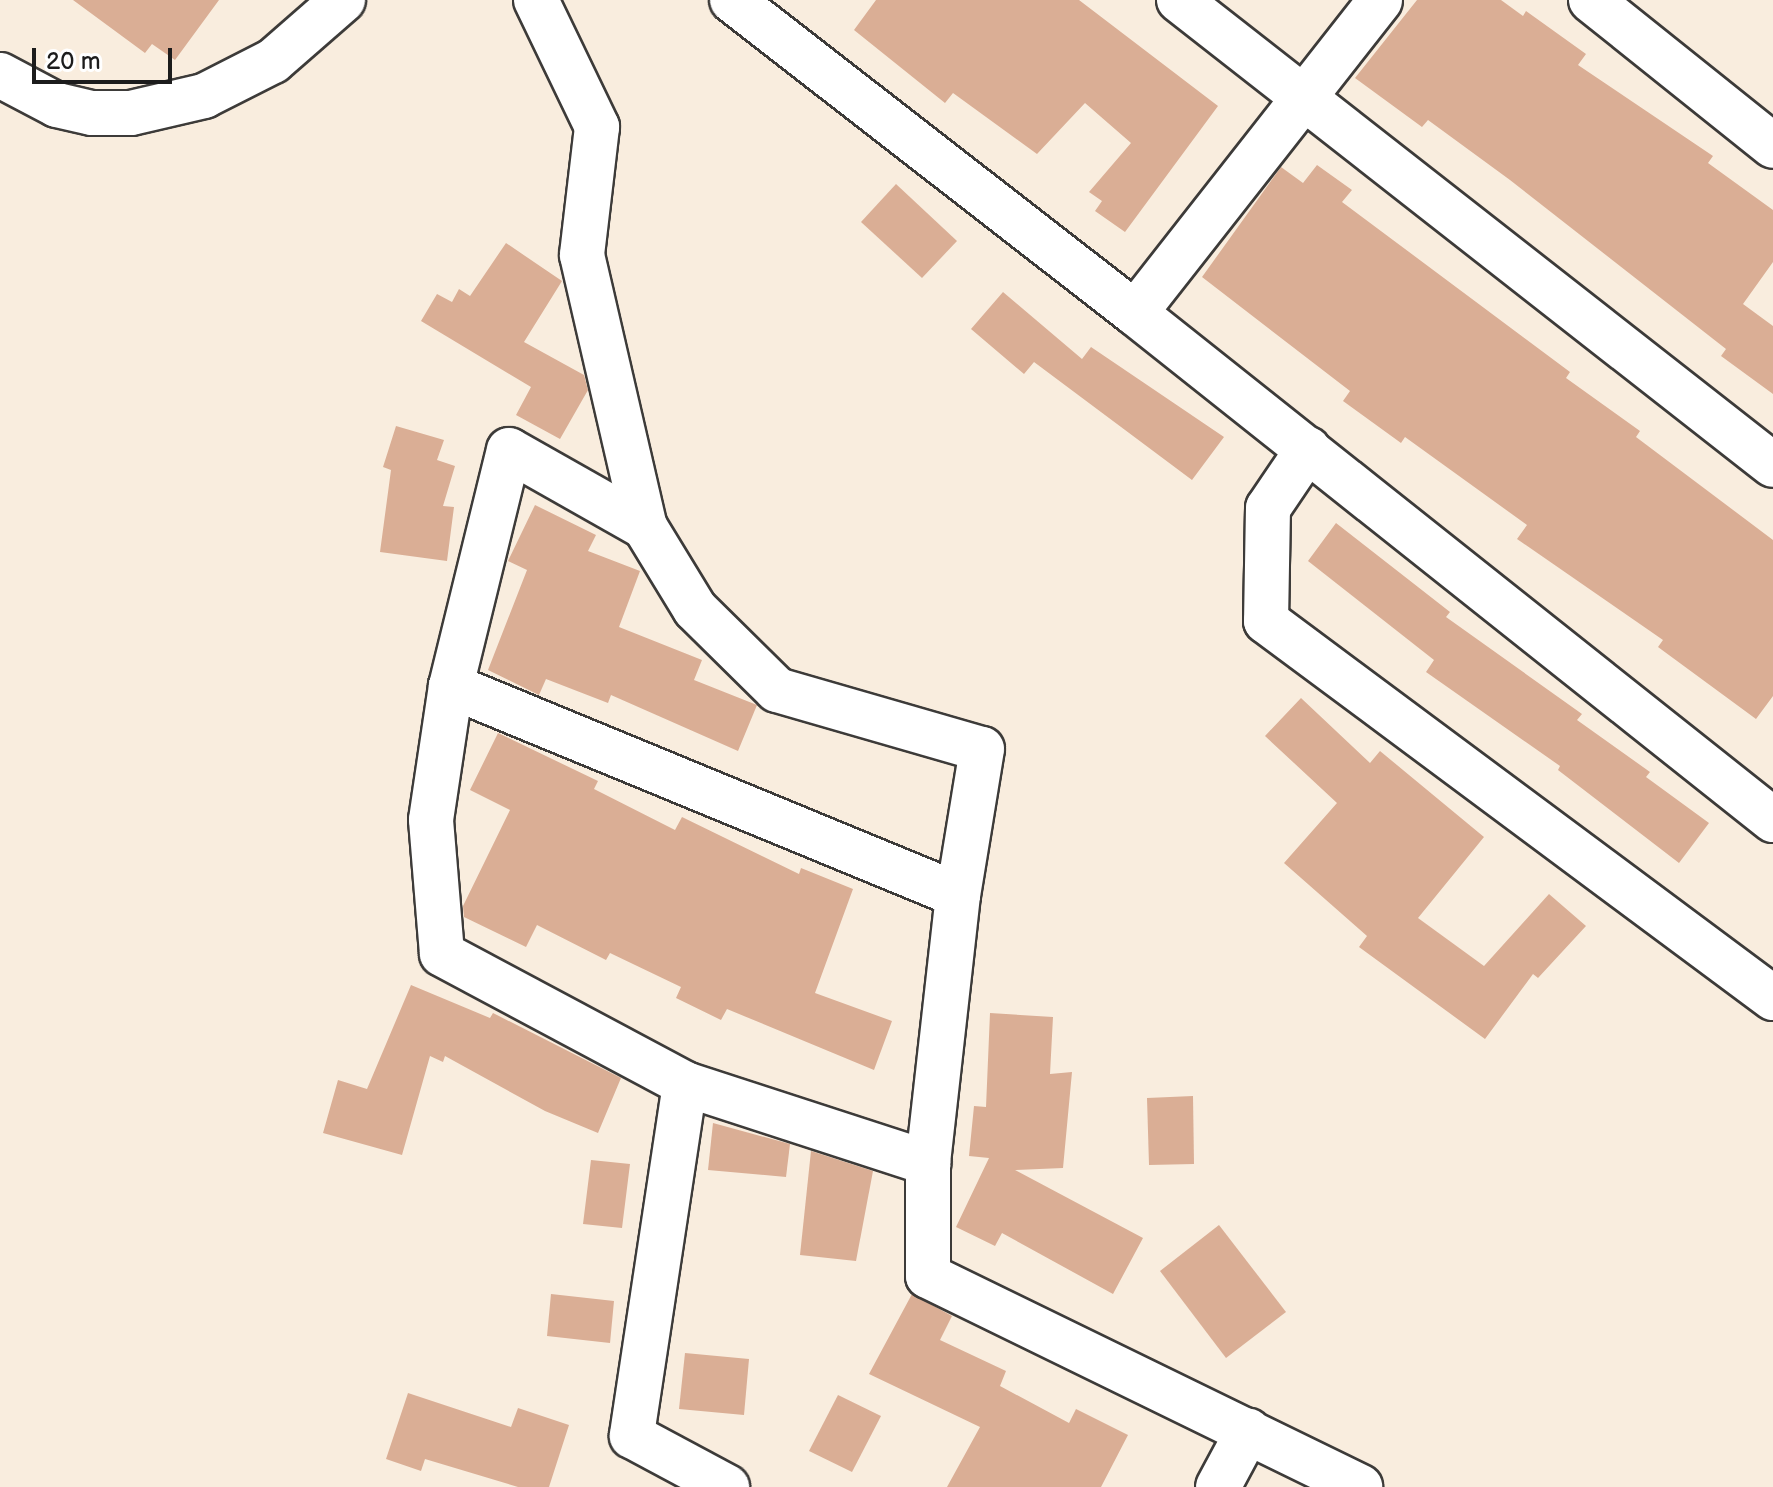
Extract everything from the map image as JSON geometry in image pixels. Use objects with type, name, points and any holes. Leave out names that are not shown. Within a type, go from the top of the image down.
[{"type":"street","points":[[0,75],[57,105],[92,113],[131,113],[204,96],[273,61],[343,0]]},
{"type":"street","points":[[536,0],[597,127],[582,255],[645,527],[695,609],[777,690],[982,749],[958,895],[928,1163],[928,1276],[1360,1487]]},
{"type":"street","points":[[732,0],[1308,449],[1773,820]]},
{"type":"street","points":[[1179,0],[1773,465]]},
{"type":"street","points":[[1135,313],[1380,0]]},
{"type":"street","points":[[1591,0],[1773,146]]},
{"type":"street","points":[[1308,449],[1268,508],[1266,621],[1773,998]]},
{"type":"street","points":[[645,527],[509,450],[451,686],[431,820],[442,954],[685,1084],[928,1163]]},
{"type":"street","points":[[451,686],[958,895]]},
{"type":"street","points":[[685,1084],[632,1436],[727,1487]]},
{"type":"street","points":[[1218,1487],[1248,1431]]},
{"type":"building","points":[[73,0],[219,0],[175,60],[152,44],[145,53]]},
{"type":"building","points":[[876,0],[1079,0],[1218,106],[1125,232],[1095,211],[1102,201],[1089,192],[1131,143],[1085,103],[1037,154],[953,93],[945,103],[854,30]]},
{"type":"building","points":[[1417,0],[1501,0],[1523,16],[1526,11],[1586,54],[1578,65],[1713,156],[1708,163],[1773,210],[1773,262],[1743,304],[1773,326],[1773,394],[1721,356],[1726,349],[1510,180],[1428,120],[1422,127],[1355,78]]},
{"type":"building","points":[[1317,165],[1352,190],[1342,202],[1570,372],[1566,378],[1640,431],[1636,437],[1773,540],[1773,696],[1756,719],[1658,647],[1663,640],[1517,539],[1527,525],[1405,437],[1401,443],[1343,401],[1350,391],[1202,277],[1281,167],[1303,183]]},
{"type":"building","points":[[896,184],[957,241],[922,278],[861,222]]},
{"type":"building","points":[[506,243],[562,281],[524,342],[584,375],[588,390],[560,439],[516,415],[531,387],[421,321],[437,294],[452,302],[459,289],[470,296]]},
{"type":"building","points":[[1003,292],[1082,359],[1091,347],[1224,437],[1192,480],[1034,362],[1024,374],[971,329]]},
{"type":"building","points":[[396,426],[444,440],[437,460],[455,466],[443,506],[454,507],[447,561],[380,552],[391,470],[383,467]]},
{"type":"building","points":[[535,505],[596,535],[588,551],[640,571],[619,627],[702,660],[694,680],[757,705],[738,751],[611,695],[608,703],[546,679],[539,695],[488,670],[527,570],[508,561]]},
{"type":"building","points":[[1336,523],[1450,612],[1446,617],[1582,714],[1577,720],[1650,772],[1646,777],[1709,823],[1679,863],[1558,770],[1560,766],[1426,672],[1434,660],[1308,561]]},
{"type":"building","points":[[1301,698],[1370,763],[1380,751],[1484,837],[1418,918],[1484,966],[1549,894],[1586,926],[1538,978],[1533,974],[1485,1039],[1359,947],[1367,936],[1284,863],[1337,803],[1265,736]]},
{"type":"building","points":[[498,733],[598,781],[594,789],[675,830],[682,817],[799,874],[801,868],[853,889],[815,993],[892,1021],[874,1070],[727,1009],[721,1020],[676,998],[681,987],[610,953],[606,960],[537,925],[526,947],[464,917],[463,906],[510,810],[470,790]]},
{"type":"building","points":[[411,985],[490,1018],[493,1013],[621,1078],[598,1133],[545,1111],[445,1056],[443,1062],[430,1056],[402,1155],[323,1133],[338,1080],[367,1089]]},
{"type":"building","points":[[990,1013],[1053,1017],[1050,1074],[1072,1072],[1063,1168],[1015,1170],[1143,1238],[1113,1294],[1002,1233],[995,1246],[956,1227],[989,1158],[969,1156],[974,1106],[986,1107]]},
{"type":"building","points":[[1193,1096],[1194,1164],[1149,1165],[1147,1098]]},
{"type":"building","points":[[713,1123],[790,1144],[786,1177],[708,1170]]},
{"type":"building","points":[[811,1151],[873,1171],[856,1261],[800,1255]]},
{"type":"building","points":[[591,1160],[630,1164],[622,1228],[583,1224]]},
{"type":"building","points":[[1219,1225],[1286,1312],[1226,1358],[1160,1271]]},
{"type":"building","points":[[551,1294],[614,1301],[610,1343],[547,1336]]},
{"type":"building","points":[[912,1294],[952,1316],[940,1340],[1006,1371],[1000,1386],[1069,1423],[1076,1409],[1128,1435],[1101,1487],[947,1487],[980,1427],[869,1374]]},
{"type":"building","points":[[685,1353],[749,1359],[744,1415],[679,1409]]},
{"type":"building","points":[[408,1393],[511,1427],[518,1408],[569,1425],[549,1487],[518,1487],[425,1459],[421,1471],[386,1459]]},
{"type":"building","points":[[838,1395],[881,1416],[852,1472],[809,1451]]}]
